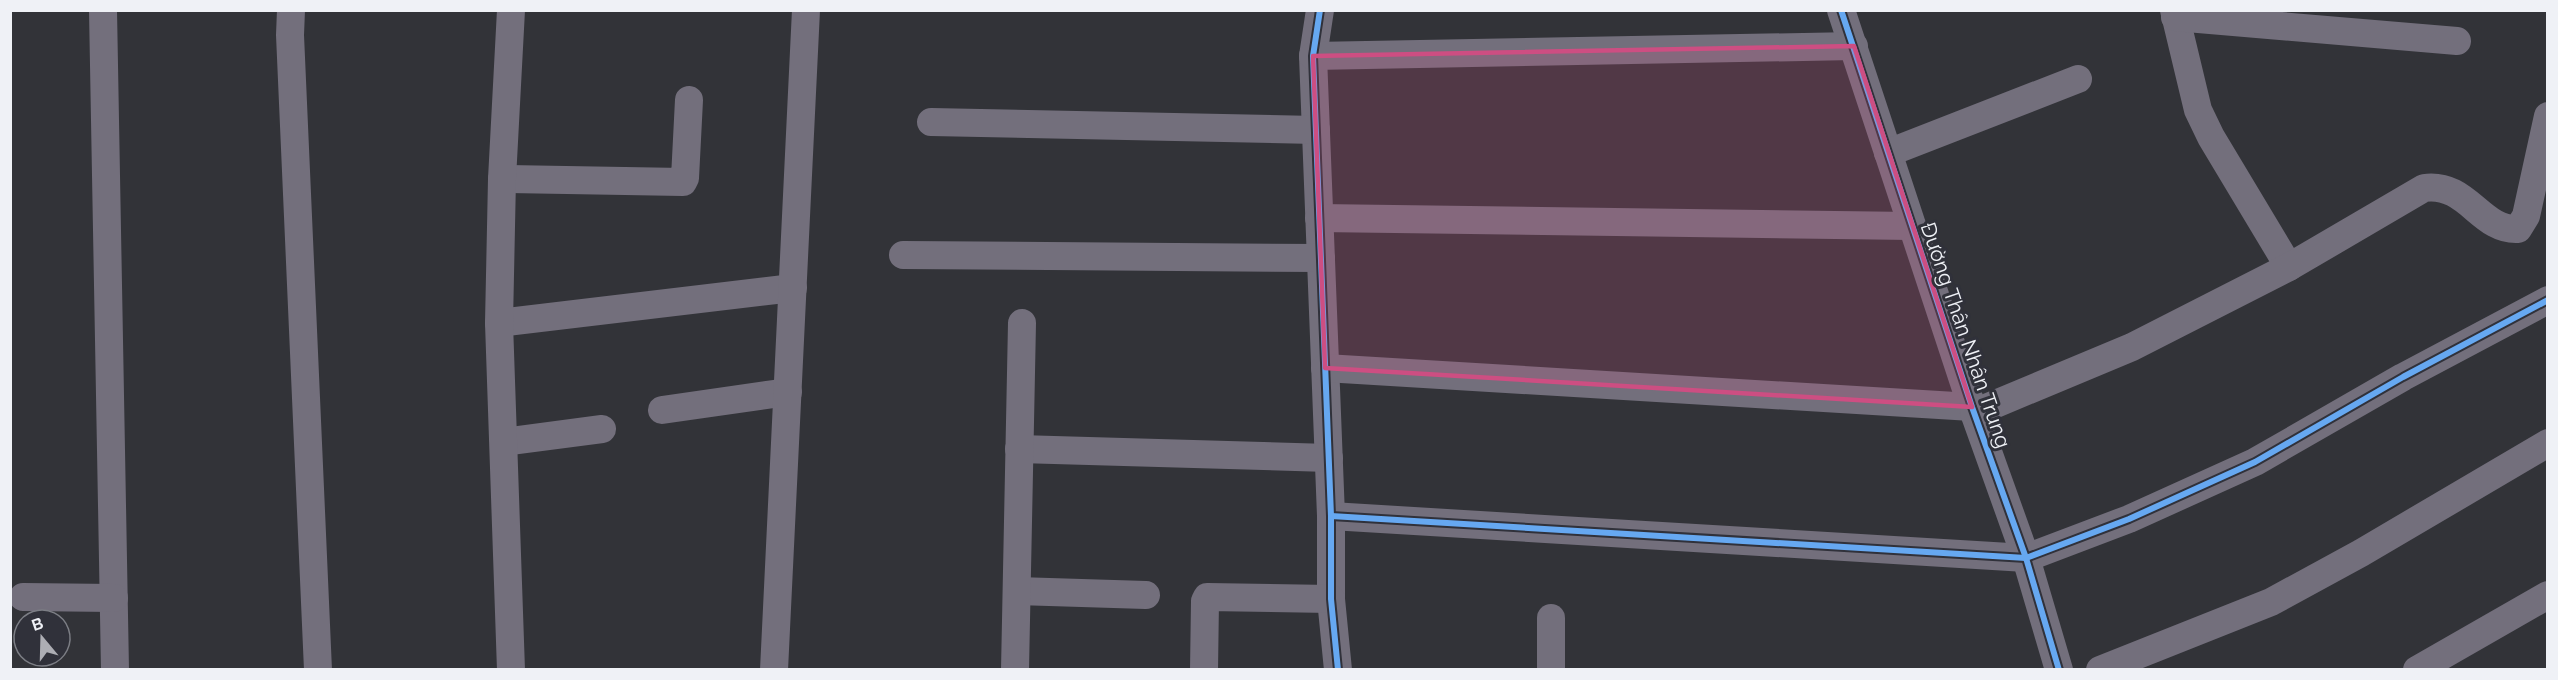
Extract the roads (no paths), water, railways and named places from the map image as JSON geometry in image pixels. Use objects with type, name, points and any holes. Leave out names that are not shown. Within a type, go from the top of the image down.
[{"type":"street","points":[[103,10],[116,669]]},
{"type":"street","points":[[291,10],[290,35],[318,669]]},
{"type":"street","points":[[511,10],[502,179],[499,323],[511,669]]},
{"type":"street","points":[[774,669],[806,10]]},
{"type":"street","points":[[1320,10],[1313,56],[1331,516],[1331,599],[1338,669]]},
{"type":"street","name":"Đường Thân Nhân Trung","points":[[1841,10],[1973,410],[2026,558],[2060,669]]},
{"type":"street","points":[[2289,267],[2217,147],[2198,110],[2174,14],[2457,41]]},
{"type":"street","points":[[1313,56],[1854,46]]},
{"type":"street","points":[[1888,153],[2078,79]]},
{"type":"street","points":[[502,179],[683,182],[689,100]]},
{"type":"street","points":[[1325,368],[1973,410],[2132,347],[2289,267],[2424,188],[2444,188],[2500,226],[2518,229],[2526,216],[2547,116]]},
{"type":"street","points":[[931,122],[1316,130]]},
{"type":"street","points":[[1319,218],[1912,226]]},
{"type":"street","points":[[903,255],[1321,258]]},
{"type":"street","points":[[499,323],[793,288]]},
{"type":"street","points":[[1331,516],[2026,558],[2129,519],[2254,462],[2393,383],[2547,300]]},
{"type":"street","points":[[1015,669],[1022,323]]},
{"type":"street","points":[[662,410],[788,392]]},
{"type":"street","points":[[504,442],[602,429]]},
{"type":"street","points":[[2100,669],[2271,602],[2361,554],[2547,443]]},
{"type":"street","points":[[1020,449],[1329,458]]},
{"type":"street","points":[[1017,591],[1146,595]]},
{"type":"street","points":[[2417,669],[2547,596]]},
{"type":"street","points":[[23,597],[114,598]]},
{"type":"street","points":[[1204,669],[1205,601],[1207,597],[1331,599]]},
{"type":"street","points":[[1551,618],[1551,669]]}]
